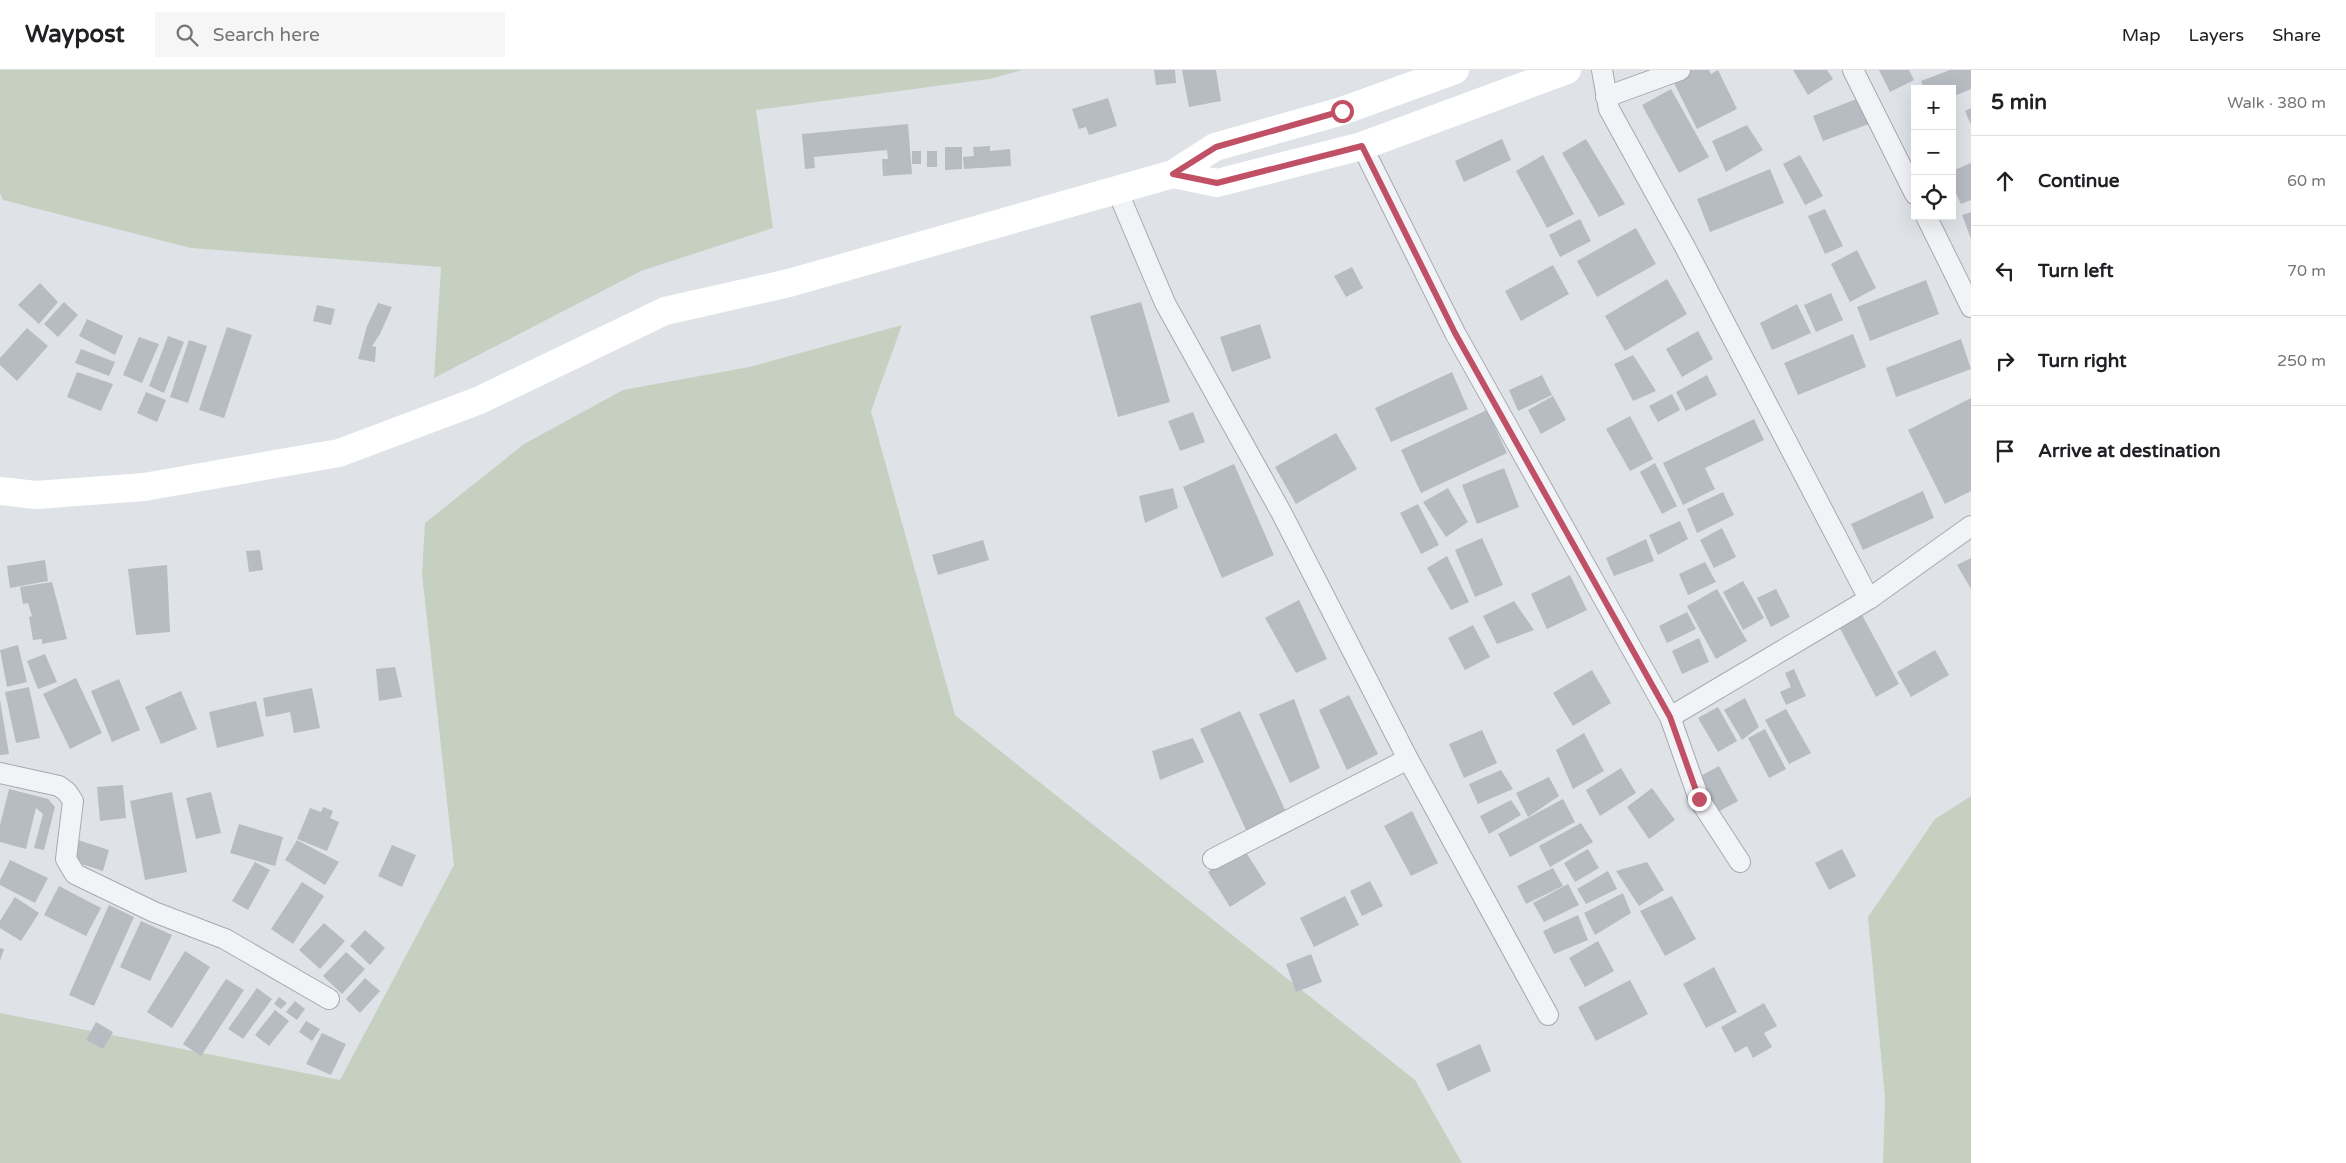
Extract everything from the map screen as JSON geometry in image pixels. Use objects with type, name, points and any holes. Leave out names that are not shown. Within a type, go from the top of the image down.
[{"type":"street","points":[[0,491],[36,495],[144,487],[339,454],[480,400],[665,311],[789,283],[1173,174],[1216,147],[1342,111],[1455,70]]},
{"type":"street","points":[[1173,174],[1217,183],[1362,146],[1567,70]]},
{"type":"street","points":[[1602,70],[1608,109],[1685,247],[1869,599]]},
{"type":"street","points":[[1606,97],[1680,70]]},
{"type":"street","points":[[1853,70],[1911,186]]},
{"type":"street","points":[[1362,146],[1455,333],[1670,717],[1699,799],[1740,862]]},
{"type":"street","points":[[1117,190],[1165,303],[1281,512],[1408,759],[1548,1015]]},
{"type":"street","points":[[1928,220],[1971,307]]},
{"type":"street","points":[[1670,717],[1869,599],[1971,526]]},
{"type":"street","points":[[1212,859],[1408,759]]},
{"type":"street","points":[[0,773],[59,786],[67,792],[73,802],[66,859],[75,874],[154,912],[225,939],[329,999]]},
{"type":"green space","points":[[0,70],[1023,70],[989,79],[756,110],[773,228],[641,271],[434,378],[441,267],[191,248],[3,200],[0,193]]},
{"type":"green space","points":[[902,325],[871,411],[955,715],[1415,1080],[1462,1163],[0,1163],[0,1013],[340,1080],[454,865],[422,574],[425,523],[524,444],[623,390],[749,367]]},
{"type":"green space","points":[[1971,796],[1971,1163],[1883,1163],[1885,1098],[1868,917],[1935,819]]},
{"type":"building","points":[[1154,70],[1175,70],[1176,83],[1156,85]]},
{"type":"building","points":[[1182,70],[1216,70],[1221,101],[1189,107]]},
{"type":"building","points":[[1690,70],[1709,70],[1711,74],[1718,70],[1737,109],[1697,129],[1672,79]]},
{"type":"building","points":[[1793,70],[1827,70],[1833,79],[1808,95]]},
{"type":"building","points":[[1879,70],[1909,70],[1914,80],[1890,92]]},
{"type":"building","points":[[1950,70],[1971,70],[1971,89],[1956,95],[1956,85],[1922,85],[1921,81]]},
{"type":"building","points":[[1671,89],[1709,157],[1679,173],[1642,105]]},
{"type":"building","points":[[1108,98],[1117,126],[1089,135],[1086,127],[1079,129],[1072,109]]},
{"type":"building","points":[[1859,98],[1869,124],[1823,141],[1813,116]]},
{"type":"building","points":[[1971,108],[1971,125],[1965,111]]},
{"type":"building","points":[[908,124],[912,174],[883,176],[882,159],[888,159],[887,150],[814,157],[815,168],[805,169],[802,134]]},
{"type":"building","points":[[1747,125],[1763,150],[1726,172],[1712,141]]},
{"type":"building","points":[[1502,139],[1511,160],[1464,182],[1455,161]]},
{"type":"building","points":[[1586,139],[1625,204],[1599,217],[1562,153]]},
{"type":"building","points":[[990,146],[990,151],[1010,149],[1011,166],[964,169],[963,157],[974,156],[973,147]]},
{"type":"building","points":[[945,147],[962,147],[962,169],[945,170]]},
{"type":"building","points":[[912,151],[921,151],[921,164],[912,164]]},
{"type":"building","points":[[927,151],[937,151],[937,167],[927,167]]},
{"type":"building","points":[[1543,155],[1574,214],[1547,228],[1516,171]]},
{"type":"building","points":[[1800,155],[1823,196],[1805,205],[1783,164]]},
{"type":"building","points":[[1971,163],[1971,200],[1961,204],[1956,194],[1956,169]]},
{"type":"building","points":[[1770,169],[1784,203],[1710,232],[1697,199]]},
{"type":"building","points":[[1825,209],[1843,246],[1825,254],[1808,216]]},
{"type":"building","points":[[1971,212],[1971,239],[1962,215]]},
{"type":"building","points":[[1580,219],[1591,241],[1560,257],[1549,235]]},
{"type":"building","points":[[1636,228],[1656,264],[1597,297],[1577,261]]},
{"type":"building","points":[[1857,250],[1876,288],[1850,302],[1831,264]]},
{"type":"building","points":[[1553,265],[1569,294],[1521,321],[1505,291]]},
{"type":"building","points":[[1352,267],[1363,288],[1346,297],[1334,276]]},
{"type":"building","points":[[1667,279],[1687,314],[1625,351],[1605,316]]},
{"type":"building","points":[[1926,280],[1939,314],[1870,341],[1857,307]]},
{"type":"building","points":[[40,283],[58,302],[39,324],[18,305]]},
{"type":"building","points":[[1831,293],[1843,320],[1816,332],[1804,305]]},
{"type":"building","points":[[64,302],[78,315],[58,337],[44,324]]},
{"type":"building","points":[[1141,302],[1170,402],[1118,417],[1090,316]]},
{"type":"building","points":[[378,303],[392,307],[380,334],[372,346],[376,347],[375,362],[358,359],[367,326]]},
{"type":"building","points":[[1797,304],[1811,333],[1772,350],[1760,323]]},
{"type":"building","points":[[317,305],[335,309],[331,325],[313,321]]},
{"type":"building","points":[[87,319],[123,336],[115,355],[79,336]]},
{"type":"building","points":[[1260,324],[1271,358],[1232,372],[1220,337]]},
{"type":"building","points":[[227,327],[252,335],[224,418],[199,410]]},
{"type":"building","points":[[27,328],[48,346],[17,381],[0,365],[0,358]]},
{"type":"building","points":[[1698,331],[1713,359],[1682,377],[1666,349]]},
{"type":"building","points":[[1853,334],[1866,367],[1798,395],[1784,363]]},
{"type":"building","points":[[168,336],[184,342],[164,393],[149,386]]},
{"type":"building","points":[[139,337],[159,344],[142,383],[123,375]]},
{"type":"building","points":[[1961,339],[1971,369],[1896,397],[1886,368]]},
{"type":"building","points":[[189,340],[207,346],[188,403],[170,397]]},
{"type":"building","points":[[81,349],[115,362],[109,376],[75,363]]},
{"type":"building","points":[[1633,355],[1656,391],[1633,401],[1614,364]]},
{"type":"building","points":[[77,372],[113,384],[101,411],[67,397]]},
{"type":"building","points":[[1452,372],[1468,409],[1391,442],[1375,408]]},
{"type":"building","points":[[1542,375],[1552,395],[1518,411],[1509,390]]},
{"type":"building","points":[[1707,375],[1717,395],[1686,411],[1676,392]]},
{"type":"building","points":[[146,392],[166,400],[157,422],[137,413]]},
{"type":"building","points":[[1672,394],[1680,410],[1658,422],[1649,406]]},
{"type":"building","points":[[1553,396],[1566,420],[1541,434],[1528,410]]},
{"type":"building","points":[[1971,398],[1971,491],[1945,504],[1908,430]]},
{"type":"building","points":[[1487,410],[1507,453],[1421,493],[1401,450]]},
{"type":"building","points":[[1193,412],[1205,442],[1180,451],[1168,421]]},
{"type":"building","points":[[1630,416],[1653,459],[1630,471],[1606,429]]},
{"type":"building","points":[[1754,419],[1764,440],[1705,468],[1715,489],[1683,505],[1663,463]]},
{"type":"building","points":[[1336,433],[1357,469],[1296,504],[1275,467]]},
{"type":"building","points":[[1655,463],[1677,506],[1662,514],[1640,472]]},
{"type":"building","points":[[1234,464],[1274,555],[1222,578],[1183,487]]},
{"type":"building","points":[[1504,468],[1519,507],[1477,524],[1462,485]]},
{"type":"building","points":[[1173,488],[1178,508],[1145,523],[1139,496]]},
{"type":"building","points":[[1448,488],[1468,522],[1446,537],[1423,502]]},
{"type":"building","points":[[1923,491],[1934,518],[1863,550],[1851,524]]},
{"type":"building","points":[[1723,492],[1734,515],[1697,533],[1687,509]]},
{"type":"building","points":[[1418,504],[1439,545],[1421,554],[1400,513]]},
{"type":"building","points":[[1680,521],[1688,539],[1658,555],[1649,535]]},
{"type":"building","points":[[1722,528],[1736,557],[1714,568],[1700,540]]},
{"type":"building","points":[[1482,538],[1503,585],[1475,597],[1455,550]]},
{"type":"building","points":[[1646,539],[1654,561],[1614,576],[1606,558]]},
{"type":"building","points":[[983,540],[989,560],[938,575],[932,555]]},
{"type":"building","points":[[260,550],[263,570],[249,572],[246,551]]},
{"type":"building","points":[[1447,556],[1469,602],[1451,610],[1427,568]]},
{"type":"building","points":[[1971,558],[1971,589],[1957,565]]},
{"type":"building","points":[[45,560],[48,581],[10,588],[7,566]]},
{"type":"building","points":[[1705,562],[1716,582],[1688,595],[1679,574]]},
{"type":"building","points":[[167,565],[170,632],[136,635],[128,569]]},
{"type":"building","points":[[1570,575],[1587,610],[1547,629],[1531,594]]},
{"type":"building","points":[[1743,581],[1764,618],[1743,630],[1723,592]]},
{"type":"building","points":[[52,582],[67,639],[42,644],[42,639],[33,640],[29,617],[32,616],[28,603],[23,604],[20,587]]},
{"type":"building","points":[[1717,589],[1747,641],[1716,659],[1687,606]]},
{"type":"building","points":[[1776,589],[1790,617],[1771,627],[1757,598]]},
{"type":"building","points":[[1299,600],[1327,659],[1296,673],[1265,618]]},
{"type":"building","points":[[1514,601],[1534,630],[1497,644],[1483,616]]},
{"type":"building","points":[[1859,609],[1899,684],[1876,697],[1836,621]]},
{"type":"building","points":[[1687,612],[1696,629],[1667,643],[1659,626]]},
{"type":"building","points":[[1473,625],[1490,657],[1465,670],[1448,638]]},
{"type":"building","points":[[1699,638],[1709,662],[1682,674],[1672,651]]},
{"type":"building","points":[[18,645],[27,682],[7,687],[0,650]]},
{"type":"building","points":[[1935,650],[1949,675],[1911,697],[1897,672]]},
{"type":"building","points":[[45,654],[57,682],[38,689],[27,661]]},
{"type":"building","points":[[395,667],[402,697],[379,701],[376,669]]},
{"type":"building","points":[[1794,669],[1806,696],[1786,705],[1780,692],[1791,687],[1785,673]]},
{"type":"building","points":[[1592,670],[1611,703],[1573,726],[1553,693]]},
{"type":"building","points":[[76,678],[102,733],[70,749],[43,694]]},
{"type":"building","points":[[119,679],[140,730],[112,742],[91,691]]},
{"type":"building","points":[[29,687],[40,738],[16,743],[5,692]]},
{"type":"building","points":[[312,688],[320,728],[294,733],[290,712],[266,717],[263,698]]},
{"type":"building","points":[[181,691],[197,729],[161,744],[145,707]]},
{"type":"building","points":[[1349,695],[1378,754],[1347,770],[1319,710]]},
{"type":"building","points":[[1745,698],[1759,727],[1742,740],[1724,710]]},
{"type":"building","points":[[1294,699],[1320,768],[1290,783],[1259,714]]},
{"type":"building","points":[[0,700],[9,754],[0,755]]},
{"type":"building","points":[[256,701],[264,736],[217,748],[209,712]]},
{"type":"building","points":[[1718,707],[1737,741],[1718,752],[1698,718]]},
{"type":"building","points":[[1786,709],[1811,753],[1789,764],[1765,720]]},
{"type":"building","points":[[1240,711],[1286,812],[1246,830],[1200,729]]},
{"type":"building","points":[[1765,729],[1786,769],[1769,778],[1748,738]]},
{"type":"building","points":[[1482,730],[1497,763],[1464,778],[1449,744]]},
{"type":"building","points":[[1584,733],[1604,771],[1573,789],[1556,750]]},
{"type":"building","points":[[1193,738],[1204,762],[1160,780],[1152,751]]},
{"type":"building","points":[[1719,766],[1738,801],[1716,813],[1697,778]]},
{"type":"building","points":[[1621,768],[1636,793],[1600,816],[1586,790]]},
{"type":"building","points":[[1501,770],[1513,789],[1478,804],[1469,784]]},
{"type":"building","points":[[1549,777],[1559,796],[1528,817],[1516,793]]},
{"type":"building","points":[[123,785],[126,818],[100,821],[97,787]]},
{"type":"building","points":[[1652,788],[1675,820],[1649,839],[1627,807]]},
{"type":"building","points":[[9,789],[48,799],[55,807],[44,850],[34,848],[43,814],[36,808],[26,849],[0,842],[0,825]]},
{"type":"building","points":[[172,792],[187,872],[145,880],[130,801]]},
{"type":"building","points":[[211,792],[221,833],[196,839],[186,798]]},
{"type":"building","points":[[1563,799],[1575,822],[1510,857],[1498,834]]},
{"type":"building","points":[[1511,800],[1521,815],[1489,834],[1480,816]]},
{"type":"building","points":[[323,807],[333,811],[330,818],[339,822],[327,851],[297,839],[310,808],[321,812]]},
{"type":"building","points":[[1412,811],[1438,863],[1411,876],[1384,826]]},
{"type":"building","points":[[1581,823],[1593,842],[1550,867],[1539,846]]},
{"type":"building","points":[[239,824],[283,837],[275,866],[230,853]]},
{"type":"building","points":[[78,840],[109,850],[103,871],[72,861]]},
{"type":"building","points":[[297,840],[339,862],[325,885],[285,860]]},
{"type":"building","points":[[392,845],[416,855],[402,887],[378,876]]},
{"type":"building","points":[[1244,849],[1266,884],[1230,907],[1208,872]]},
{"type":"building","points":[[1588,849],[1599,868],[1575,882],[1564,863]]},
{"type":"building","points":[[1842,849],[1856,876],[1829,890],[1815,863]]},
{"type":"building","points":[[10,860],[48,878],[35,903],[0,885],[0,880]]},
{"type":"building","points":[[255,862],[270,870],[248,910],[232,901]]},
{"type":"building","points":[[1647,862],[1664,890],[1639,906],[1616,871]]},
{"type":"building","points":[[1553,868],[1563,886],[1526,904],[1517,886]]},
{"type":"building","points":[[1608,871],[1617,889],[1586,904],[1577,889]]},
{"type":"building","points":[[1370,881],[1383,906],[1362,916],[1350,891]]},
{"type":"building","points":[[302,882],[324,896],[293,944],[271,929]]},
{"type":"building","points":[[1568,884],[1579,905],[1544,922],[1533,903]]},
{"type":"building","points":[[59,886],[101,908],[86,936],[44,915]]},
{"type":"building","points":[[1623,893],[1631,913],[1595,935],[1584,913]]},
{"type":"building","points":[[1345,896],[1359,925],[1314,947],[1300,918]]},
{"type":"building","points":[[1672,896],[1696,939],[1665,956],[1640,911]]},
{"type":"building","points":[[15,897],[39,913],[21,941],[0,928],[0,921]]},
{"type":"building","points":[[109,905],[134,917],[94,1006],[69,995]]},
{"type":"building","points":[[1578,915],[1588,940],[1554,954],[1543,931]]},
{"type":"building","points":[[141,921],[172,935],[150,981],[120,967]]},
{"type":"building","points":[[324,923],[345,941],[320,969],[299,950]]},
{"type":"building","points":[[365,930],[385,948],[370,965],[350,946]]},
{"type":"building","points":[[1598,941],[1614,971],[1585,987],[1569,958]]},
{"type":"building","points":[[0,948],[4,949],[0,961]]},
{"type":"building","points":[[185,951],[210,967],[172,1028],[147,1012]]},
{"type":"building","points":[[346,952],[365,969],[342,994],[323,976]]},
{"type":"building","points":[[1311,954],[1322,982],[1296,992],[1286,964]]},
{"type":"building","points":[[1714,967],[1737,1012],[1706,1028],[1683,984]]},
{"type":"building","points":[[365,978],[380,991],[360,1013],[346,999]]},
{"type":"building","points":[[226,979],[244,990],[201,1056],[183,1044]]},
{"type":"building","points":[[1630,980],[1648,1014],[1596,1041],[1578,1007]]},
{"type":"building","points":[[257,988],[272,999],[243,1039],[228,1029]]},
{"type":"building","points":[[279,997],[287,1003],[281,1009],[274,1004]]},
{"type":"building","points":[[295,1001],[305,1009],[297,1020],[286,1012]]},
{"type":"building","points":[[1764,1003],[1777,1026],[1764,1033],[1772,1047],[1753,1058],[1747,1046],[1735,1053],[1721,1027]]},
{"type":"building","points":[[275,1010],[289,1021],[269,1046],[255,1035]]},
{"type":"building","points":[[306,1021],[320,1029],[312,1041],[299,1032]]},
{"type":"building","points":[[96,1022],[113,1032],[103,1049],[86,1040]]},
{"type":"building","points":[[322,1033],[346,1044],[331,1075],[306,1064]]},
{"type":"building","points":[[1480,1044],[1491,1071],[1448,1091],[1436,1064]]},
{"type":"route","points":[[1342,111],[1216,147],[1173,174],[1217,183],[1362,146],[1455,333],[1670,717],[1699,799]]}]
